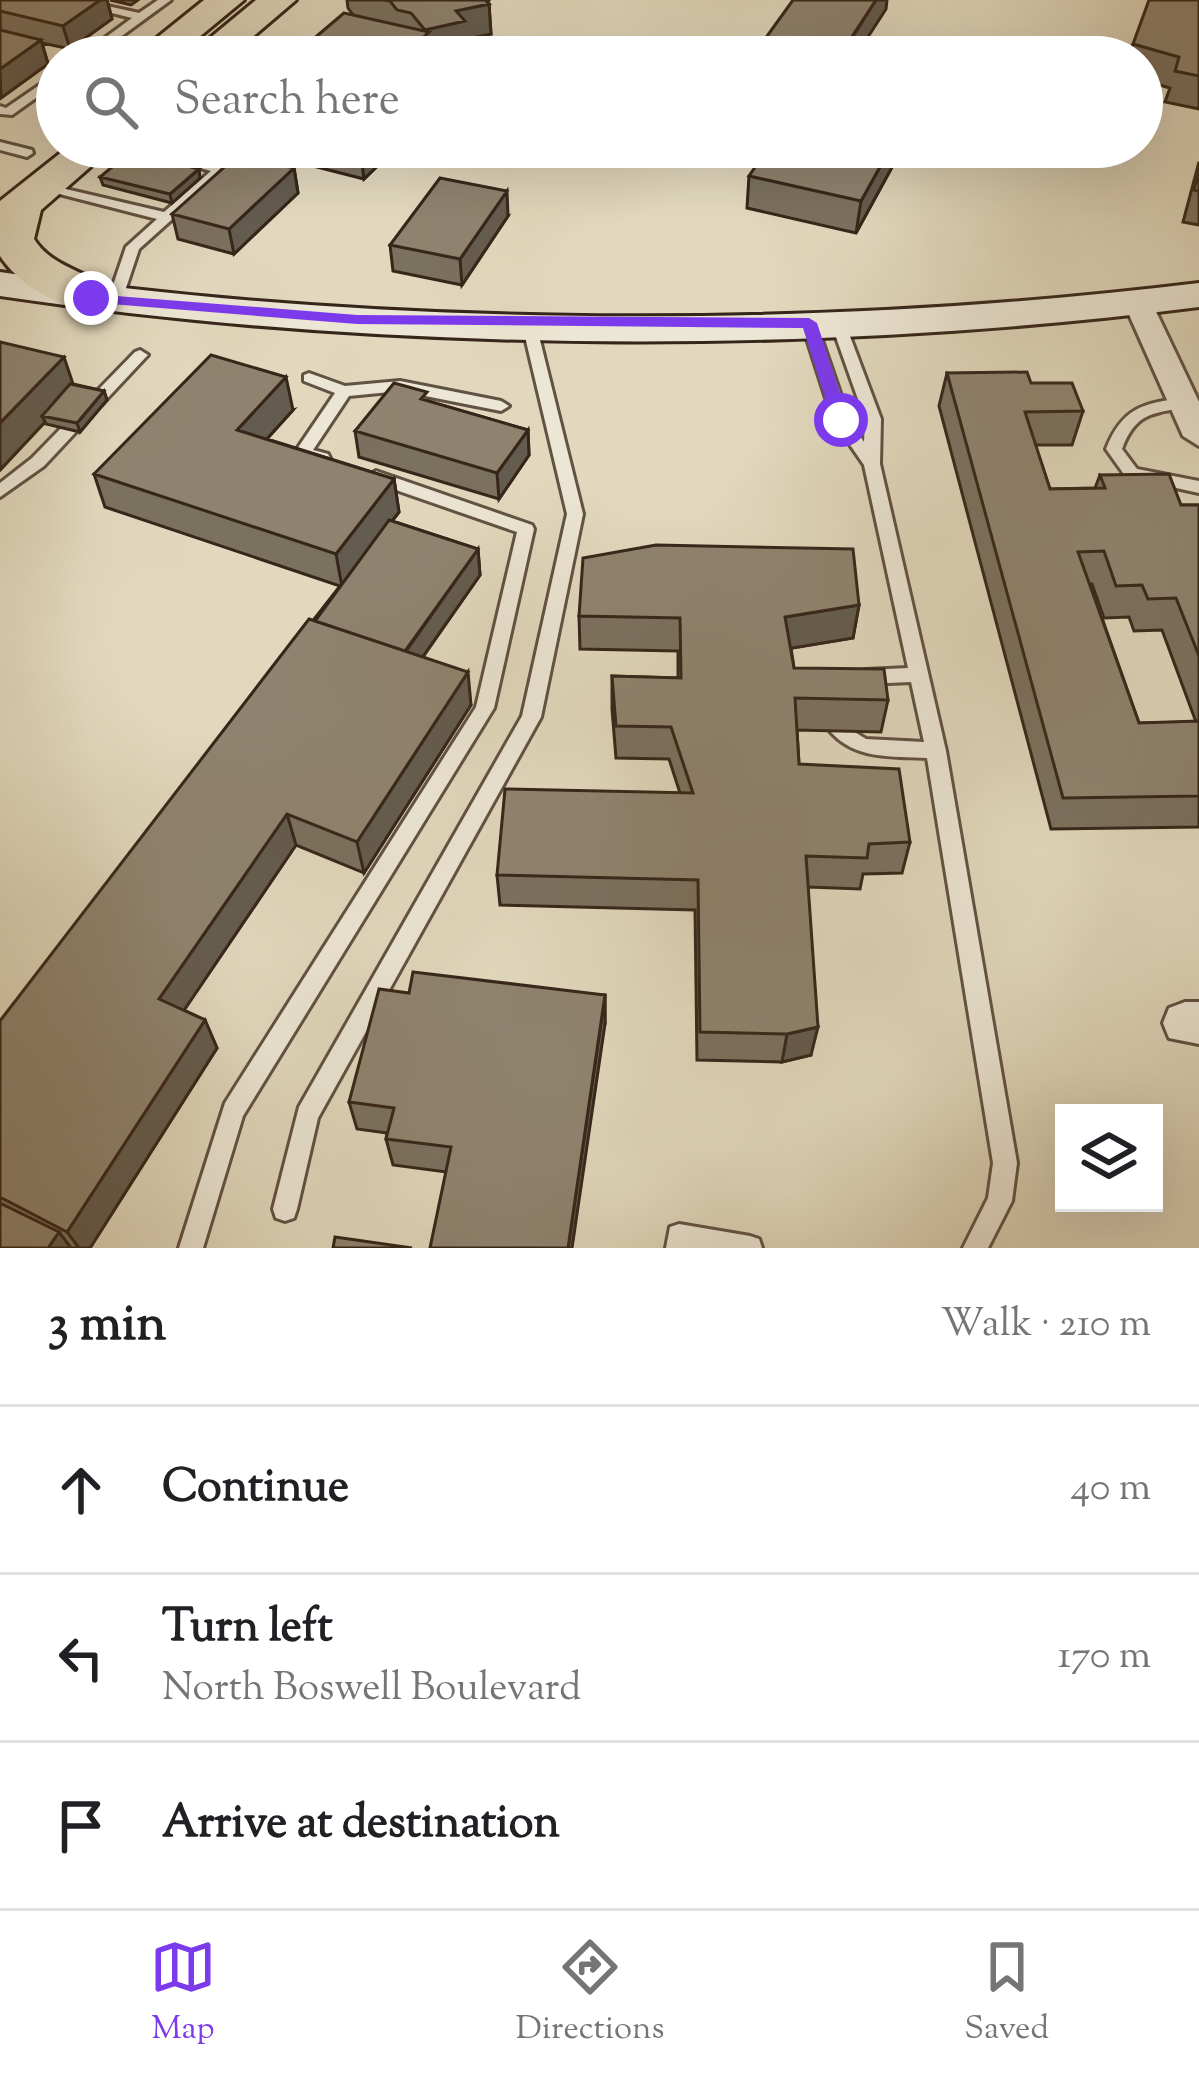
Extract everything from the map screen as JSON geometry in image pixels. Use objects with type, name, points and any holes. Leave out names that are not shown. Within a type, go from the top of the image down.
[{"type":"main road","points":[[179,36],[226,0]]},
{"type":"main road","points":[[233,36],[278,0]]},
{"type":"main road","points":[[21,174],[12,238],[26,262],[103,299]]},
{"type":"street","points":[[0,284],[103,299],[357,320],[529,324],[824,323],[1199,295]]},
{"type":"street","points":[[1137,302],[1199,436]]},
{"type":"lane","points":[[65,0],[141,17]]},
{"type":"lane","points":[[114,36],[165,0]]},
{"type":"lane","points":[[0,110],[8,112],[36,92]]},
{"type":"lane","points":[[103,299],[133,247],[220,170],[212,168]]},
{"type":"lane","points":[[21,174],[166,218]]},
{"type":"lane","points":[[824,323],[841,420],[872,464]]},
{"type":"lane","points":[[824,323],[872,419],[872,464],[936,751],[1005,1163],[1000,1201],[975,1248]]},
{"type":"lane","points":[[285,1209],[307,1115],[531,717],[575,514],[529,324]]},
{"type":"lane","points":[[0,491],[38,462],[140,355]]},
{"type":"lane","points":[[309,378],[344,391],[400,386],[501,406]]},
{"type":"lane","points":[[191,1248],[233,1111],[484,708],[526,529],[303,452],[344,391]]},
{"type":"lane","points":[[1184,404],[1144,407],[1122,424],[1114,449],[1132,473],[1199,487]]},
{"type":"lane","points":[[850,683],[865,677],[921,676]]},
{"type":"lane","points":[[840,731],[862,746],[936,751]]},
{"type":"lane","points":[[678,1248],[679,1236],[750,1248]]},
{"type":"building","points":[[0,0],[100,0],[63,26],[0,11]]},
{"type":"building","points":[[384,0],[485,0],[489,4],[456,11],[465,21],[425,30],[411,13]]},
{"type":"building","points":[[793,0],[876,0],[852,36],[767,36]]},
{"type":"building","points":[[1149,0],[1199,0],[1199,76],[1175,71],[1179,57],[1163,52],[1163,36],[1136,36]]},
{"type":"building","points":[[344,13],[429,32],[425,36],[317,36]]},
{"type":"building","points":[[0,30],[36,39],[36,44],[0,69]]},
{"type":"building","points":[[111,168],[199,169],[170,194],[100,177]]},
{"type":"building","points":[[223,168],[294,168],[229,229],[172,214]]},
{"type":"building","points":[[755,168],[879,168],[861,201],[749,176]]},
{"type":"building","points":[[440,178],[507,191],[460,259],[390,245]]},
{"type":"building","points":[[0,342],[64,357],[0,423]]},
{"type":"building","points":[[211,355],[286,377],[237,430],[394,479],[336,554],[94,474]]},
{"type":"building","points":[[1027,372],[1031,383],[1072,383],[1083,411],[1025,412],[1050,489],[1105,488],[1100,475],[1169,474],[1181,505],[1199,505],[1199,656],[1176,598],[1148,599],[1142,585],[1116,586],[1104,551],[1078,552],[1139,723],[1199,721],[1199,796],[1063,798],[947,373]]},
{"type":"building","points":[[394,383],[427,392],[421,399],[528,430],[497,473],[355,431]]},
{"type":"building","points":[[70,384],[104,391],[77,423],[42,416]]},
{"type":"building","points":[[389,520],[478,549],[405,651],[315,621]]},
{"type":"building","points":[[656,545],[853,549],[859,605],[785,617],[794,668],[884,669],[888,700],[795,698],[799,764],[899,769],[910,842],[869,844],[867,858],[806,856],[818,1027],[787,1034],[700,1032],[698,880],[497,875],[505,789],[693,793],[671,727],[616,726],[612,676],[681,678],[680,618],[579,616],[583,558]]},
{"type":"building","points":[[309,619],[468,672],[357,842],[287,814],[159,999],[205,1020],[67,1232],[0,1197],[0,1021]]},
{"type":"building","points":[[413,972],[605,995],[568,1248],[430,1248],[451,1147],[386,1139],[394,1108],[349,1102],[379,989],[409,993]]},
{"type":"building","points":[[0,1203],[59,1232],[48,1248],[0,1248]]},
{"type":"building","points":[[335,1237],[412,1248],[333,1248]]},
{"type":"route","points":[[91,298],[357,320],[580,326],[809,323],[841,420]]}]
